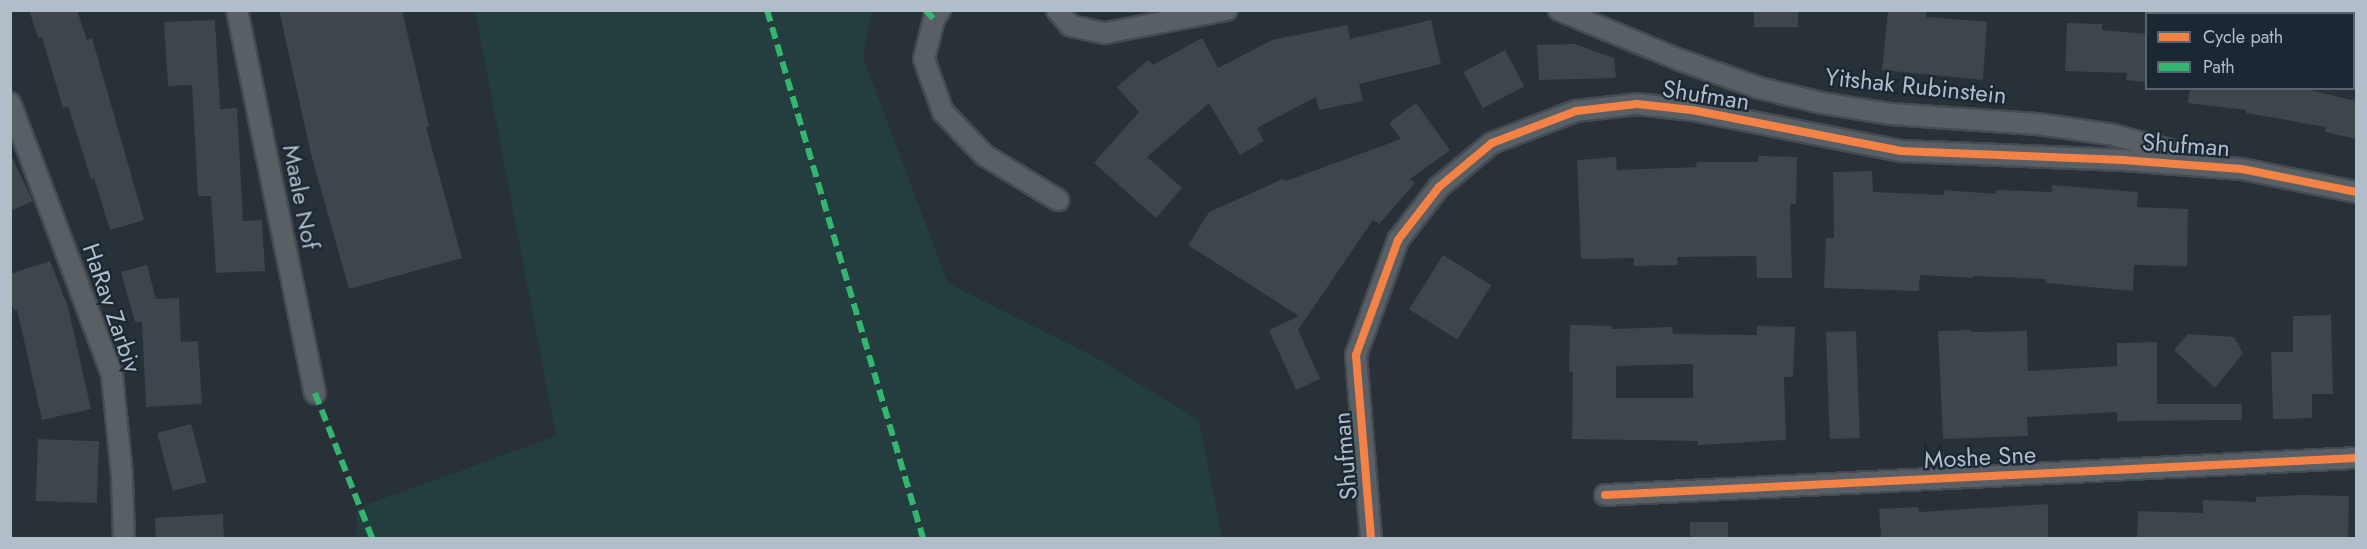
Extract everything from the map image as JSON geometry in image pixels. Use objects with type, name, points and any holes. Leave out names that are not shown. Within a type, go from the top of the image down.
[{"type":"street","name":"Maale Nof","points":[[237,10],[315,393]]},
{"type":"street","points":[[940,10],[934,19],[924,59],[943,112],[984,155],[1058,200]]},
{"type":"street","points":[[1057,10],[1071,26],[1105,33],[1227,10]]},
{"type":"street","name":"Yitshak Rubinstein","points":[[1559,10],[1680,60],[1759,88],[1822,103],[1891,114],[2037,124],[2109,134],[2242,169]]},
{"type":"street","name":"HaRav Zarbiv","points":[[10,103],[112,375],[122,476],[124,538]]},
{"type":"street","name":"Shufman","points":[[1371,538],[1356,355],[1398,240],[1439,187],[1492,143],[1576,111],[1637,104],[1692,110],[1901,151],[2123,160],[2242,169],[2356,192]]},
{"type":"street","points":[[2109,134],[2119,147],[2123,160]]},
{"type":"street","name":"Moshe Sne","points":[[1605,495],[2356,458]]},
{"type":"green space","points":[[475,10],[872,11],[863,57],[948,283],[1095,357],[1199,420],[1222,538],[356,538],[357,508],[556,436]]},
{"type":"building","points":[[29,10],[77,10],[87,40],[92,38],[144,220],[110,230],[68,106],[63,108],[42,37],[38,38]]},
{"type":"building","points":[[279,10],[402,10],[429,126],[426,127],[462,258],[349,289],[311,154]]},
{"type":"building","points":[[1754,10],[1798,10],[1798,27],[1754,27]]},
{"type":"building","points":[[1888,10],[1926,10],[1926,17],[1987,22],[1983,80],[1882,70]]},
{"type":"building","points":[[215,20],[220,109],[237,108],[243,221],[262,220],[265,271],[216,273],[211,196],[198,196],[192,85],[168,86],[164,22]]},
{"type":"building","points":[[1431,20],[1441,64],[1359,84],[1363,101],[1319,110],[1316,97],[1257,128],[1264,141],[1240,155],[1209,103],[1147,157],[1182,188],[1156,218],[1094,163],[1139,112],[1117,87],[1148,60],[1153,65],[1202,38],[1218,68],[1272,40],[1347,25],[1350,39]]},
{"type":"building","points":[[2067,23],[2102,24],[2102,30],[2145,34],[2145,82],[2126,80],[2127,73],[2065,71]]},
{"type":"building","points":[[1574,44],[1614,58],[1616,78],[1539,80],[1537,45]]},
{"type":"building","points":[[1505,50],[1524,86],[1483,108],[1464,72]]},
{"type":"building","points":[[2190,90],[2309,90],[2356,101],[2356,139],[2325,132],[2326,127],[2246,113],[2246,110],[2188,103]]},
{"type":"building","points":[[1416,103],[1450,150],[1410,179],[1415,183],[1379,224],[1373,220],[1298,330],[1320,379],[1296,390],[1269,330],[1299,316],[1188,245],[1209,212],[1283,179],[1286,181],[1401,139],[1389,123]]},
{"type":"building","points":[[10,153],[33,201],[10,211]]},
{"type":"building","points":[[1758,156],[1797,157],[1796,204],[1790,204],[1792,278],[1757,278],[1756,256],[1677,257],[1678,265],[1634,266],[1634,258],[1581,259],[1577,160],[1616,157],[1617,170],[1697,167],[1696,162],[1758,162]]},
{"type":"building","points":[[1872,171],[1873,192],[1944,195],[1944,190],[1996,194],[1996,190],[2052,192],[2052,185],[2138,192],[2137,207],[2188,209],[2187,266],[2134,265],[2133,291],[2046,283],[2046,279],[1920,275],[1919,291],[1824,288],[1826,238],[1834,238],[1833,172]]},
{"type":"building","points":[[1443,255],[1491,285],[1457,339],[1409,309]]},
{"type":"building","points":[[50,261],[68,307],[91,409],[42,420],[17,309],[14,310],[10,300],[10,274]]},
{"type":"building","points":[[147,265],[156,299],[179,298],[181,342],[198,341],[202,404],[146,407],[142,322],[135,322],[121,272]]},
{"type":"building","points":[[2331,315],[2333,394],[2312,394],[2312,418],[2273,419],[2271,352],[2293,352],[2293,316]]},
{"type":"building","points":[[1570,325],[1612,326],[1612,329],[1672,327],[1673,334],[1757,335],[1757,326],[1795,327],[1793,377],[1784,377],[1786,440],[1698,445],[1698,441],[1572,439],[1573,372],[1569,371]],"holes":[[[1693,364],[1693,398],[1616,398],[1616,366]]]},
{"type":"building","points":[[1971,330],[1971,332],[2027,331],[2028,371],[2117,366],[2117,343],[2157,342],[2157,404],[2242,404],[2242,420],[2117,421],[2117,412],[2027,417],[2028,436],[1943,439],[1938,331]]},
{"type":"building","points":[[1856,331],[1860,438],[1830,439],[1826,332]]},
{"type":"building","points":[[2188,334],[2234,337],[2243,353],[2215,388],[2174,350]]},
{"type":"building","points":[[191,424],[207,482],[173,491],[157,433]]},
{"type":"building","points":[[38,439],[99,441],[97,503],[36,501]]},
{"type":"building","points":[[2349,496],[2348,538],[2137,538],[2138,511],[2203,513],[2203,500],[2256,502],[2256,497]]},
{"type":"building","points":[[2048,504],[2048,538],[1881,538],[1879,509],[1918,507],[1919,512]]},
{"type":"building","points":[[223,514],[224,538],[156,538],[155,518]]},
{"type":"building","points":[[1690,522],[1728,522],[1728,538],[1690,538]]},
{"type":"marked path","points":[[767,10],[923,538]]},
{"type":"marked path","points":[[925,10],[934,19]]},
{"type":"marked path","points":[[315,393],[372,538]]},
{"type":"cycle path","points":[[1371,538],[1356,355],[1398,240],[1439,187],[1492,143],[1576,111],[1637,104],[1692,110],[1901,151],[2123,160],[2242,169],[2356,192]]},
{"type":"cycle path","points":[[1605,495],[2356,458]]}]
